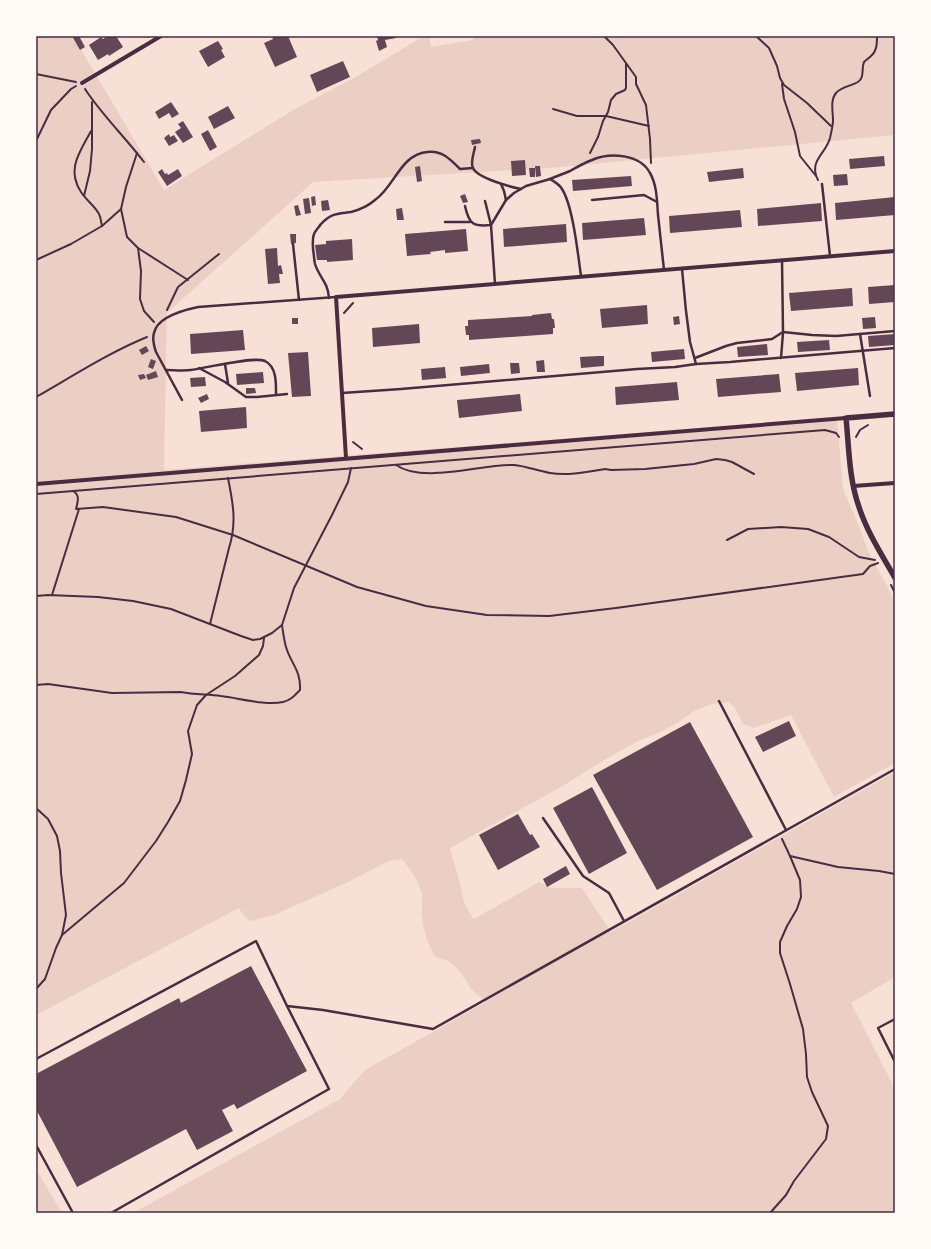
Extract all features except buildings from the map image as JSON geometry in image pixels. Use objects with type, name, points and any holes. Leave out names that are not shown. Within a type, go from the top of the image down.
[{"type":"street","points":[[82,83],[160,36]]},
{"type":"street","points":[[346,458],[336,297],[895,251]]},
{"type":"street","points":[[36,484],[895,414]]},
{"type":"street","points":[[846,418],[853,486],[865,524],[895,578]]},
{"type":"street","points":[[853,486],[895,483]]},
{"type":"lane","points":[[475,147],[472,162],[475,171],[490,180],[522,189]]},
{"type":"lane","points":[[329,298],[324,281],[315,263],[312,241],[314,233],[328,217],[359,209],[375,201],[389,187],[402,166],[410,157],[416,154],[426,152],[440,153],[448,157],[460,169],[473,168]]},
{"type":"lane","points":[[491,225],[506,200],[514,193],[522,189],[550,179],[592,159],[619,156],[630,158],[640,163],[651,174],[656,192],[664,270]]},
{"type":"lane","points":[[550,179],[557,183],[567,202],[581,277]]},
{"type":"lane","points":[[501,184],[506,200]]},
{"type":"lane","points":[[822,184],[830,256]]},
{"type":"lane","points":[[592,200],[644,195],[657,202]]},
{"type":"lane","points":[[485,201],[491,225],[496,284]]},
{"type":"lane","points":[[465,206],[470,222]]},
{"type":"lane","points":[[445,222],[470,222],[478,226],[491,225]]},
{"type":"lane","points":[[293,244],[298,300]]},
{"type":"lane","points":[[781,358],[783,332],[782,260]]},
{"type":"lane","points":[[682,269],[690,342],[696,364]]},
{"type":"lane","points":[[182,400],[156,352],[154,334],[160,323],[184,310],[198,307],[336,297]]},
{"type":"lane","points":[[695,358],[732,344],[772,338],[783,332],[828,336],[895,331]]},
{"type":"lane","points":[[860,334],[870,396]]},
{"type":"lane","points":[[342,393],[895,348]]},
{"type":"lane","points":[[166,370],[189,370],[250,360],[262,360],[270,366],[276,378],[276,395]]},
{"type":"lane","points":[[225,364],[228,383]]},
{"type":"lane","points":[[199,368],[228,383],[246,397],[288,394]]},
{"type":"lane","points":[[719,701],[786,830]]},
{"type":"lane","points":[[287,1006],[323,1010],[433,1029],[895,769]]},
{"type":"lane","points":[[543,818],[583,876],[609,893],[624,921]]},
{"type":"lane","points":[[36,1059],[256,940],[329,1089],[111,1213]]},
{"type":"lane","points":[[895,1019],[878,1028],[895,1062]]},
{"type":"lane","points":[[36,1145],[73,1213]]},
{"type":"path","points":[[756,36],[769,48],[777,66],[782,83],[784,99],[795,132],[800,156],[816,176],[817,180],[822,184]]},
{"type":"path","points":[[816,176],[816,163],[819,156],[828,144],[832,127],[833,102],[835,95],[838,91],[857,82],[861,78],[864,63],[875,51],[877,36]]},
{"type":"path","points":[[606,37],[636,77],[636,84],[646,105],[650,139],[651,174]]},
{"type":"path","points":[[582,164],[595,145],[611,100],[614,96],[626,88],[626,63]]},
{"type":"path","points":[[36,74],[82,83],[92,100],[144,162]]},
{"type":"path","points":[[36,141],[51,110],[71,88],[82,83]]},
{"type":"path","points":[[782,83],[807,103],[832,127]]},
{"type":"path","points":[[84,196],[90,171],[92,149],[92,100]]},
{"type":"path","points":[[553,109],[577,116],[606,116],[649,126]]},
{"type":"path","points":[[92,131],[80,150],[74,177],[81,192],[100,215],[102,226]]},
{"type":"path","points":[[137,153],[126,187],[121,209],[128,237],[138,248],[188,280]]},
{"type":"path","points":[[36,260],[71,244],[102,226],[121,209]]},
{"type":"path","points":[[138,248],[141,271],[140,299],[144,311],[158,326]]},
{"type":"path","points":[[163,321],[168,305],[178,287],[219,254]]},
{"type":"path","points":[[343,314],[355,301]]},
{"type":"path","points":[[36,397],[99,360],[154,334]]},
{"type":"path","points":[[855,442],[860,430],[866,425],[873,424]]},
{"type":"path","points":[[36,494],[825,430],[836,433],[840,439]]},
{"type":"path","points":[[352,441],[363,450]]},
{"type":"path","points":[[395,464],[404,470],[414,472],[437,472],[514,465],[551,473],[564,474],[605,470],[645,469],[694,464],[716,459],[732,462],[754,474]]},
{"type":"path","points":[[36,685],[48,684],[112,693],[169,692],[269,703],[292,699],[300,690],[300,680],[287,648],[282,625],[294,588],[348,482],[351,468]]},
{"type":"path","points":[[210,624],[233,535],[234,512],[228,478]]},
{"type":"path","points":[[72,491],[76,493],[78,497],[76,509],[79,509]]},
{"type":"path","points":[[79,509],[103,506],[176,518],[233,535],[357,587],[426,606],[487,615],[549,616],[863,574],[877,560]]},
{"type":"path","points":[[52,595],[79,509]]},
{"type":"path","points":[[727,540],[748,528],[781,527],[808,529],[824,534],[859,557],[877,560]]},
{"type":"path","points":[[877,560],[881,567]]},
{"type":"path","points":[[888,580],[895,593]]},
{"type":"path","points":[[36,596],[52,595],[112,598],[133,601],[171,609],[253,640],[264,638],[282,625]]},
{"type":"path","points":[[62,935],[124,884],[168,822],[180,801],[186,780],[192,754],[188,731],[197,705],[206,695],[235,676],[259,655],[263,646],[264,638]]},
{"type":"path","points":[[36,808],[48,819],[57,836],[60,851],[66,915],[62,935],[45,979],[36,989]]},
{"type":"path","points":[[770,1213],[786,1195],[794,1181],[826,1139],[828,1126],[812,1092],[807,1077],[803,1029],[780,953],[780,942],[797,909],[801,897],[800,880],[779,834]]},
{"type":"path","points":[[790,856],[838,867],[895,874]]},
{"type":"shaded area","points":[[36,36],[73,36],[164,190],[293,110],[352,79],[424,36],[429,36],[431,47],[473,40],[473,36],[895,36],[895,135],[550,168],[313,182],[167,313],[164,470],[837,417],[843,489],[868,551],[895,601],[895,763],[834,797],[791,715],[754,728],[743,724],[735,708],[729,702],[712,704],[694,711],[677,723],[660,732],[636,742],[561,787],[450,848],[464,900],[474,919],[539,882],[551,888],[582,888],[611,932],[895,772],[895,977],[851,1003],[895,1089],[895,1213],[133,1213],[340,1099],[365,1070],[486,1002],[471,989],[460,971],[448,961],[435,957],[423,927],[421,889],[414,875],[402,859],[389,861],[348,882],[274,915],[250,921],[242,914],[239,908],[36,1015]]},
{"type":"shaded area","points":[[36,1169],[62,1213],[36,1213]]}]
